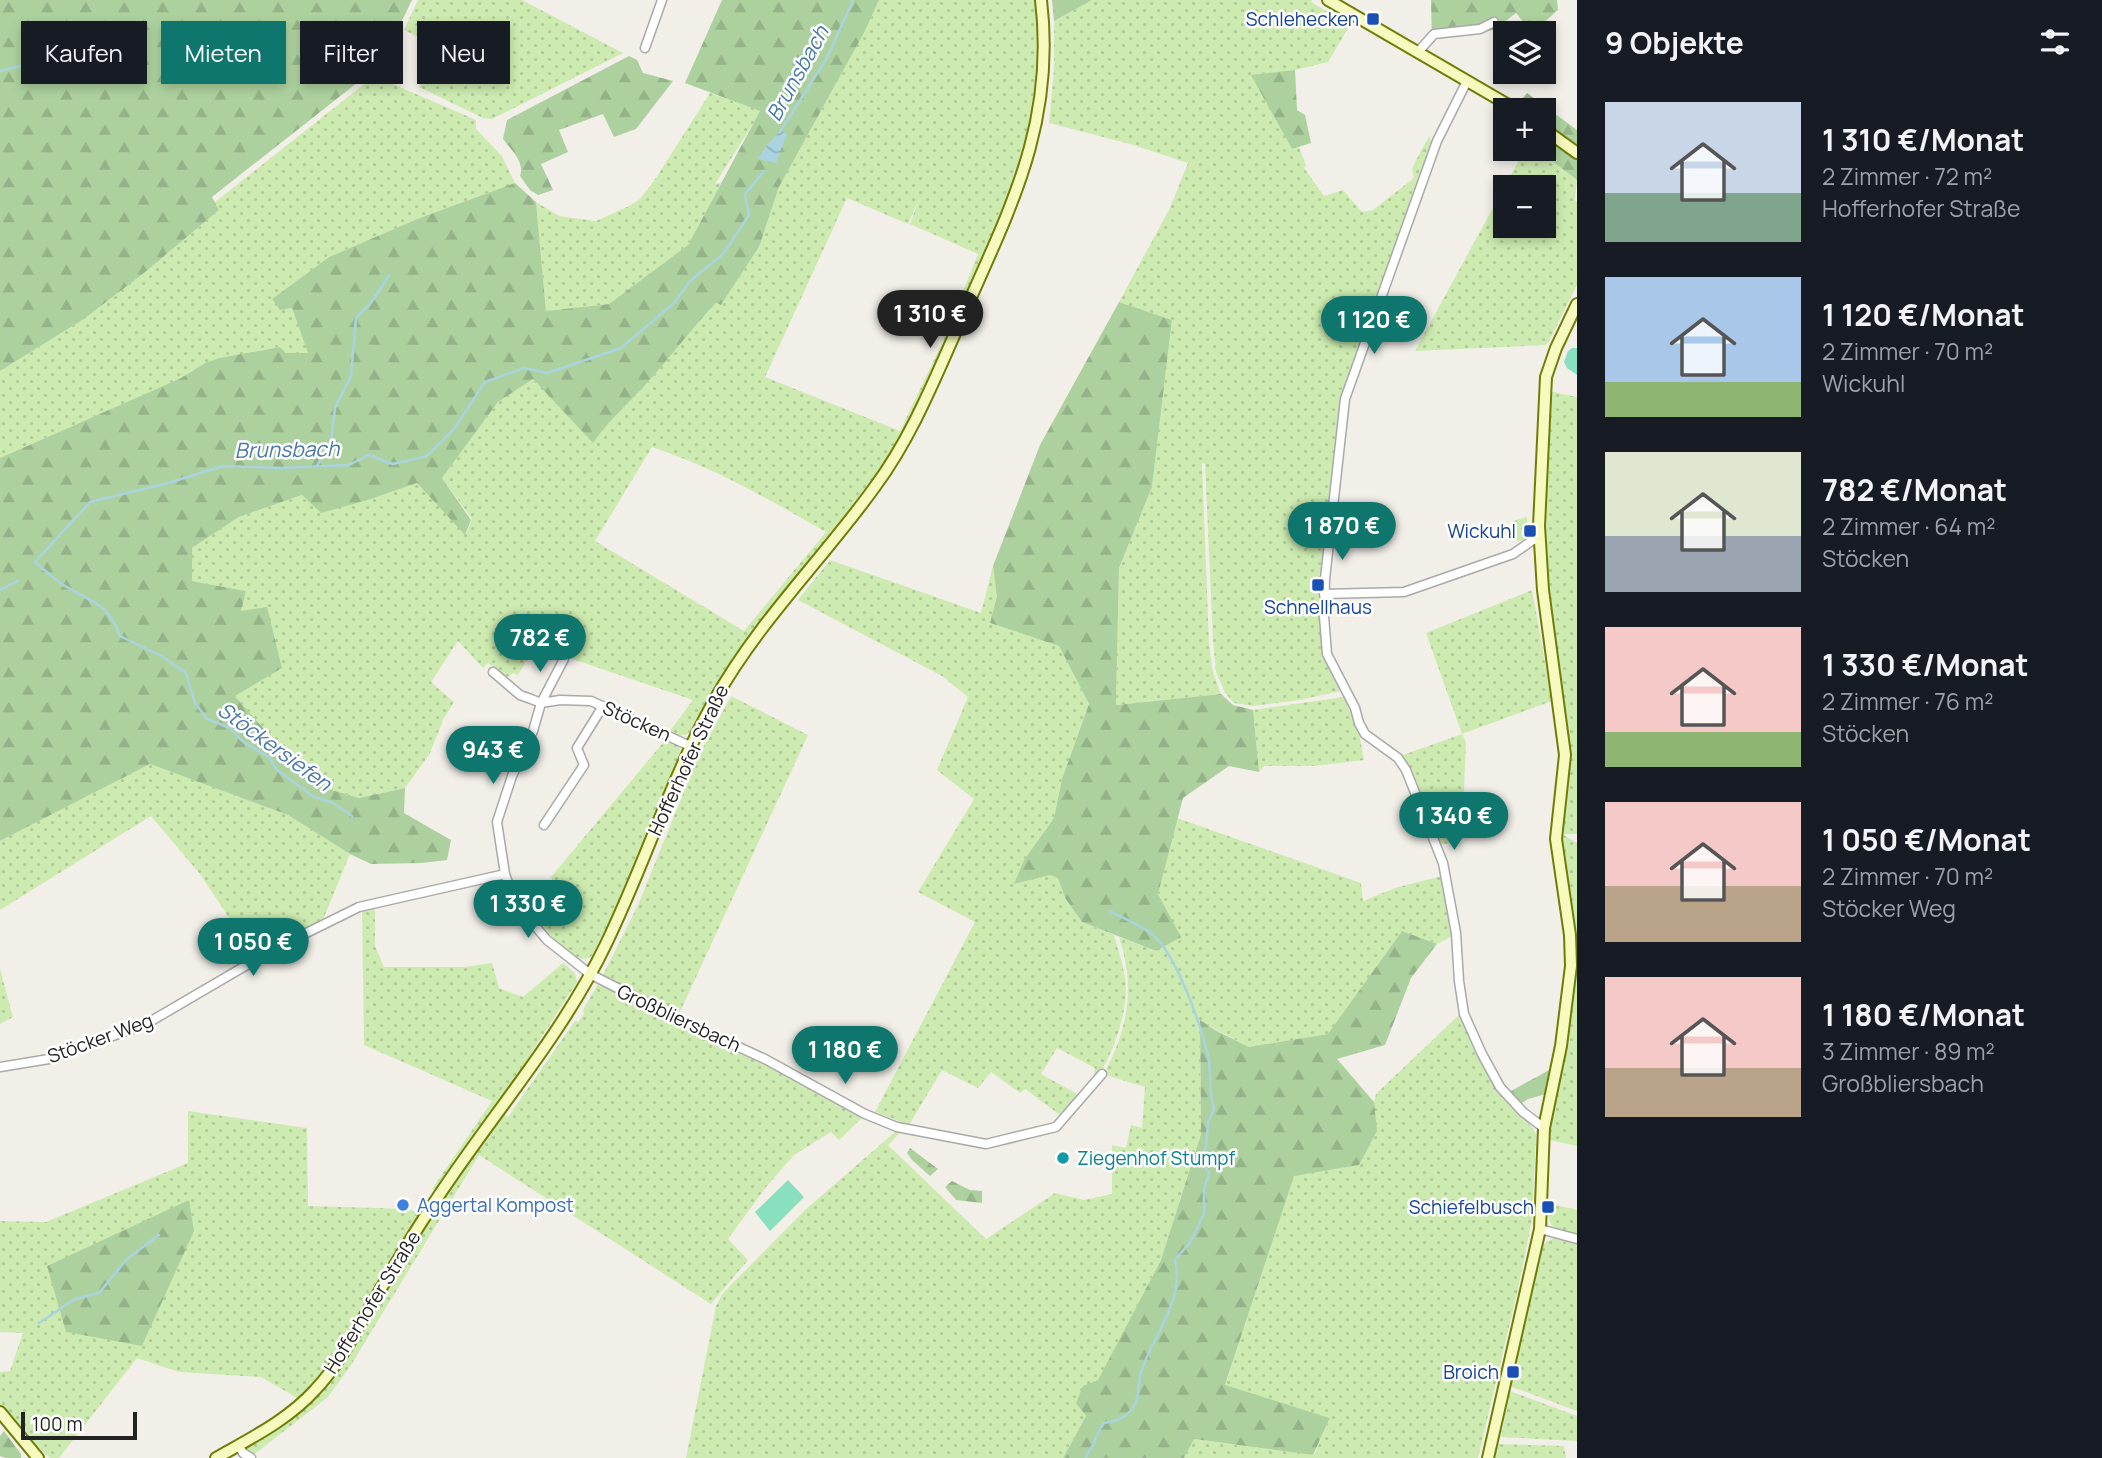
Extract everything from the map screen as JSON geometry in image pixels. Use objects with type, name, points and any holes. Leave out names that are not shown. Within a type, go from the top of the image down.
[{"type":"street","points":[[645,48],[662,0]]},
{"type":"street","name":"Hofferhofer Straße","points":[[216,1458],[296,1408],[339,1361],[429,1209],[544,1048],[590,974],[623,908],[691,746],[716,696],[752,640],[886,471],[929,393],[1013,200],[1031,147],[1039,111],[1043,72],[1041,0]]},
{"type":"street","points":[[1328,0],[1497,98]]},
{"type":"street","points":[[1418,52],[1434,34],[1480,29],[1493,22]]},
{"type":"street","points":[[1468,80],[1437,141],[1345,399],[1324,594],[1324,639],[1327,654],[1355,708],[1365,734],[1398,758],[1406,770],[1443,863],[1455,922],[1464,1014],[1500,1087],[1523,1112],[1544,1128]]},
{"type":"street","points":[[1556,138],[1577,153]]},
{"type":"street","points":[[1488,1458],[1540,1228],[1544,1128],[1561,1046],[1571,952],[1556,839],[1565,755],[1539,540],[1544,384],[1556,348],[1577,304]]},
{"type":"street","points":[[1324,594],[1404,592],[1513,554],[1533,540],[1539,540]]},
{"type":"street","points":[[564,659],[541,703],[533,731],[512,776],[496,822],[505,874],[524,913],[556,949],[590,974]]},
{"type":"street","points":[[493,672],[520,695],[541,703]]},
{"type":"street","name":"Stöcken","points":[[541,703],[591,701],[691,746]]},
{"type":"street","points":[[544,825],[584,765],[577,747],[603,706]]},
{"type":"street","name":"Stöcker Weg","points":[[0,1067],[48,1059],[146,1024],[276,948],[359,907],[505,874]]},
{"type":"street","name":"Großbliersbach","points":[[590,974],[765,1059],[865,1114],[897,1128],[986,1144],[996,1143],[1056,1127],[1102,1074]]},
{"type":"street","points":[[1540,1228],[1577,1239]]},
{"type":"street","points":[[0,1412],[38,1458]]},
{"type":"street","points":[[238,1445],[243,1453],[251,1458]]},
{"type":"green space","points":[[0,0],[412,0],[402,21],[300,21],[300,84],[356,84],[212,197],[219,210],[144,273],[84,319],[0,371]]},
{"type":"green space","points":[[418,0],[522,0],[623,53],[492,119],[483,118],[419,87],[420,84],[510,84],[510,21],[417,21],[417,36],[404,30]]},
{"type":"green space","points":[[722,0],[879,0],[865,31],[779,187],[759,247],[721,305],[716,303],[593,443],[533,379],[498,402],[442,478],[471,520],[465,535],[417,483],[321,513],[302,495],[239,517],[192,548],[192,581],[246,591],[241,611],[267,607],[282,668],[235,696],[312,784],[359,798],[405,788],[404,813],[451,840],[447,860],[371,864],[288,815],[150,764],[0,841],[0,458],[181,378],[219,358],[280,347],[286,353],[308,353],[292,308],[280,310],[272,299],[329,257],[417,219],[515,183],[536,202],[546,311],[609,304],[688,245],[760,111],[685,83]]},
{"type":"green space","points":[[879,0],[1035,0],[1036,60],[1029,120],[1034,117],[1019,174],[905,435],[692,731],[681,735],[669,732],[693,700],[564,656],[573,636],[548,626],[518,675],[513,673],[507,677],[488,663],[483,668],[458,641],[431,682],[454,702],[444,718],[429,755],[405,788],[359,798],[312,784],[235,696],[241,611],[246,591],[192,581],[192,548],[239,517],[302,495],[371,499],[417,483],[466,534],[472,519],[442,478],[498,402],[533,379],[593,442],[707,312],[716,303],[721,305],[759,247],[779,187],[865,31]],"holes":[[[920,197],[910,224],[978,254],[942,343],[900,431],[765,377],[847,198],[908,224]],[[652,447],[719,474],[826,532],[744,631],[595,541]]]},
{"type":"green space","points":[[1052,0],[1092,0],[1054,21]]},
{"type":"green space","points":[[1092,0],[1312,0],[1311,2],[1350,25],[1328,62],[1295,70],[1252,75],[1292,149],[1299,147],[1306,165],[1304,168],[1324,196],[1343,190],[1362,212],[1373,210],[1414,178],[1412,168],[1429,136],[1433,144],[1341,400],[1322,590],[1325,655],[1340,691],[1253,706],[1234,703],[1225,693],[1216,672],[1205,464],[1202,463],[1209,643],[1213,672],[1221,694],[1116,705],[1119,568],[1152,487],[1172,320],[1119,302],[1170,208],[1188,163],[1130,144],[1049,123],[1054,70],[1054,21]]},
{"type":"green space","points":[[1431,0],[1557,0],[1558,10],[1546,21],[1522,21],[1516,13],[1506,21],[1493,21],[1493,30],[1437,38],[1432,44]]},
{"type":"green space","points":[[629,56],[637,60],[643,73],[673,81],[636,129],[614,137],[603,114],[559,130],[568,152],[541,164],[553,190],[538,195],[530,190],[520,176],[519,161],[503,139],[507,120]]},
{"type":"green space","points":[[1295,70],[1297,110],[1305,115],[1311,143],[1292,149],[1251,75]]},
{"type":"green space","points":[[393,84],[476,120],[476,129],[502,156],[515,183],[417,219],[329,257],[272,299],[292,308],[309,353],[286,353],[280,347],[219,358],[181,378],[0,458],[0,371],[84,319],[144,273],[219,210],[215,202],[363,85]]},
{"type":"green space","points":[[710,93],[761,111],[715,184],[721,183],[688,245],[609,304],[546,311],[536,202],[559,216],[596,221],[629,206],[640,199],[656,178]]},
{"type":"green space","points":[[1556,114],[1577,130],[1577,180],[1552,161],[1556,161]]},
{"type":"green space","points":[[1518,161],[1552,161],[1577,180],[1577,285],[1545,345],[1415,351],[1493,208],[1493,238],[1556,238],[1556,175],[1511,175]]},
{"type":"green space","points":[[1119,302],[1172,320],[1152,487],[1119,568],[1116,705],[1221,694],[1233,705],[1253,710],[1259,772],[1229,766],[1183,798],[1158,894],[1181,937],[1156,951],[1082,922],[1065,898],[1058,878],[1050,875],[1014,884],[1024,860],[1054,818],[1062,779],[1089,704],[1059,646],[990,623],[997,596],[993,566],[1040,445]]},
{"type":"green space","points":[[1572,348],[1577,348],[1577,375],[1567,368],[1564,362]]},
{"type":"green space","points":[[1549,391],[1577,397],[1577,834],[1562,834],[1577,843],[1577,1146],[1550,1140],[1554,1092],[1575,955],[1561,833],[1571,757],[1545,561]]},
{"type":"green space","points":[[1527,517],[1527,540],[1515,541],[1513,521]]},
{"type":"green space","points":[[830,560],[981,613],[993,566],[998,594],[990,623],[1059,646],[1089,704],[1062,779],[1054,818],[1024,860],[1015,884],[1050,874],[1058,878],[1065,898],[1082,922],[1114,935],[1123,967],[1126,991],[1122,1019],[1107,1061],[1093,1084],[1095,1068],[1057,1048],[1041,1074],[1081,1096],[1064,1114],[1060,1115],[1025,1089],[1020,1093],[991,1072],[978,1088],[942,1070],[909,1125],[875,1112],[975,922],[918,892],[974,799],[937,770],[968,697],[942,676],[798,600]]},
{"type":"green space","points":[[1532,590],[1552,701],[1462,734],[1426,633]]},
{"type":"green space","points":[[731,696],[808,735],[678,1016],[613,983],[603,975],[638,905],[698,757]]},
{"type":"green space","points":[[1344,697],[1359,733],[1364,760],[1313,766],[1264,766],[1259,772],[1253,710]]},
{"type":"green space","points":[[1462,734],[1466,742],[1463,814],[1454,843],[1440,844],[1413,773],[1400,756]]},
{"type":"green space","points":[[667,738],[677,745],[681,756],[636,867],[592,956],[585,959],[577,957],[559,944],[532,912],[555,886],[551,877]]},
{"type":"green space","points":[[150,764],[288,815],[350,854],[322,922],[255,957],[200,874],[151,816],[0,910],[0,841]]},
{"type":"green space","points":[[1177,818],[1361,883],[1363,901],[1395,888],[1442,876],[1452,936],[1437,944],[1402,931],[1329,1034],[1249,1047],[1200,1021],[1201,1134],[1161,1260],[1098,1381],[1086,1416],[1063,1458],[686,1458],[716,1306],[723,1293],[805,1210],[895,1132],[900,1133],[888,1145],[986,1239],[1055,1193],[1084,1200],[1112,1194],[1112,1145],[1126,1148],[1131,1125],[1142,1128],[1145,1087],[1109,1076],[1105,1072],[1120,1038],[1127,1006],[1127,972],[1119,937],[1156,951],[1158,894]]},
{"type":"green space","points":[[375,908],[375,946],[384,967],[465,967],[492,963],[499,988],[523,997],[563,963],[575,973],[577,982],[499,1103],[437,1191],[432,1189],[492,1101],[364,1045],[362,909]]},
{"type":"green space","points":[[1402,931],[1437,944],[1411,978],[1385,1045],[1337,1059],[1374,1102],[1377,1131],[1359,1165],[1294,1176],[1225,1385],[1330,1418],[1313,1455],[1194,1439],[1184,1458],[1063,1458],[1086,1416],[1076,1403],[1083,1386],[1098,1380],[1161,1260],[1201,1134],[1200,1020],[1249,1047],[1328,1034]]},
{"type":"green space","points":[[0,969],[13,1017],[0,1024]]},
{"type":"green space","points":[[598,984],[805,1082],[864,1116],[839,1140],[831,1132],[794,1155],[766,1187],[728,1239],[748,1260],[711,1304],[479,1155],[351,1365],[328,1397],[252,1456],[245,1448],[315,1399],[343,1363],[454,1182],[502,1113],[508,1117],[575,1021],[578,1022],[584,1014],[583,1010]]},
{"type":"green space","points":[[1460,1014],[1489,1075],[1509,1104],[1533,1128],[1536,1135],[1532,1220],[1478,1458],[1184,1458],[1193,1439],[1314,1455],[1330,1418],[1225,1386],[1294,1175],[1359,1165],[1376,1094]]},
{"type":"green space","points":[[1553,1068],[1546,1094],[1528,1099],[1519,1105],[1509,1092]]},
{"type":"green space","points":[[188,1111],[307,1128],[308,1206],[409,1209],[419,1214],[328,1368],[299,1399],[261,1377],[179,1372],[137,1358],[59,1458],[50,1458],[22,1433],[0,1404],[0,1372],[10,1371],[23,1333],[0,1332],[0,1221],[46,1222],[188,1163]]},
{"type":"green space","points":[[910,1148],[938,1169],[930,1176],[907,1153]]},
{"type":"green space","points":[[788,1180],[804,1197],[770,1231],[755,1212]]},
{"type":"green space","points":[[952,1181],[970,1190],[982,1191],[982,1203],[956,1200],[945,1187]]},
{"type":"green space","points":[[189,1200],[194,1231],[142,1346],[66,1332],[47,1266]]},
{"type":"green space","points":[[1548,1203],[1577,1210],[1577,1234],[1553,1226],[1548,1218]]},
{"type":"green space","points":[[1554,1238],[1577,1245],[1577,1411],[1510,1386],[1543,1244]]},
{"type":"green space","points":[[1510,1391],[1577,1416],[1577,1441],[1501,1437]]},
{"type":"green space","points":[[4,1431],[21,1454],[21,1458],[0,1456],[0,1436]]},
{"type":"green space","points":[[1497,1444],[1564,1446],[1566,1458],[1494,1458]]},
{"type":"water","points":[[781,130],[787,134],[776,163],[758,159],[766,146]]},
{"type":"waterway","name":"Brunsbach","points":[[780,132],[828,56],[853,0]]},
{"type":"waterway","points":[[0,71],[21,66]]},
{"type":"waterway","name":"Brunsbach","points":[[352,816],[333,803],[314,797],[276,769],[270,758],[242,741],[230,728],[207,719],[195,703],[186,673],[161,656],[120,636],[104,610],[61,584],[35,562],[90,502],[223,466],[281,468],[349,465],[369,455],[393,464],[427,456],[454,429],[485,382],[524,368],[547,373],[621,348],[675,302],[690,281],[723,254],[749,215],[745,194],[764,171]]},
{"type":"waterway","points":[[317,466],[331,441],[335,408],[351,376],[356,318],[373,300],[389,275]]},
{"type":"waterway","name":"Brunsbach","points":[[0,590],[18,581]]},
{"type":"waterway","points":[[1086,1458],[1104,1423],[1126,1415],[1137,1400],[1141,1372],[1176,1290],[1175,1260],[1191,1241],[1204,1214],[1204,1190],[1209,1172],[1202,1164],[1208,1123],[1214,1109],[1205,1043],[1179,973],[1162,944],[1153,935],[1110,911]]},
{"type":"waterway","points":[[39,1323],[75,1299],[99,1293],[127,1259],[159,1235]]},
{"type":"place","name":"Schlehecken","points":[[1373,19]]},
{"type":"place","name":"Wickuhl","points":[[1530,531]]},
{"type":"place","name":"Schnellhaus","points":[[1318,585]]},
{"type":"place","name":"Ziegenhof Stumpf","points":[[1063,1158]]},
{"type":"place","name":"Aggertal Kompost","points":[[403,1205]]},
{"type":"place","name":"Schiefelbusch","points":[[1548,1207]]},
{"type":"place","name":"Broich","points":[[1513,1372]]},
{"type":"water label","name":"Stöckersiefen","points":[[275,746]]}]
